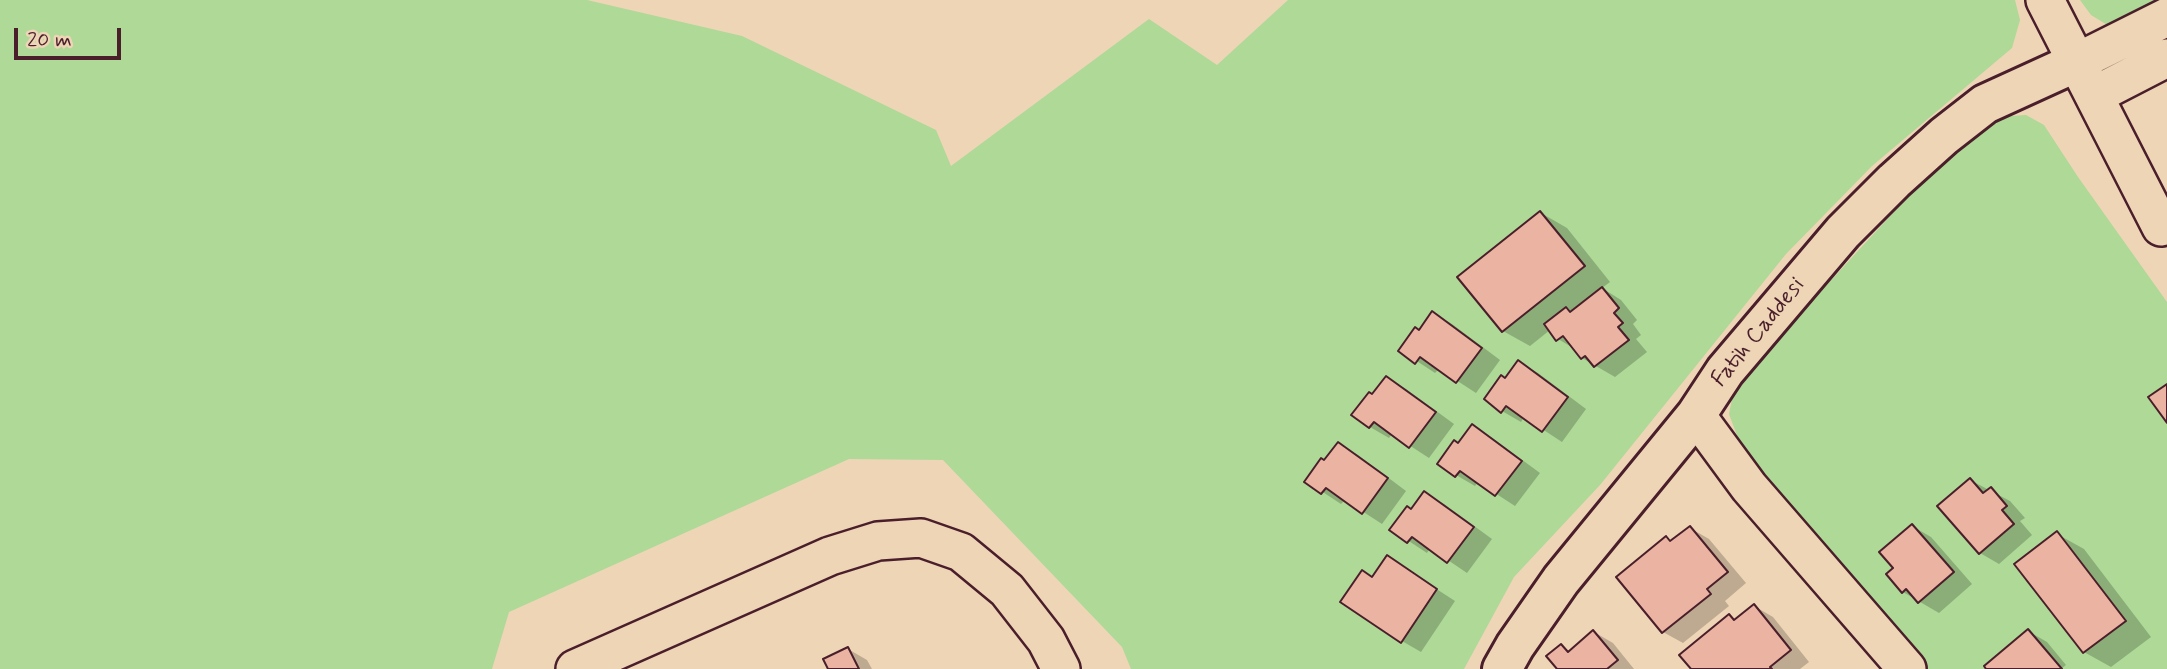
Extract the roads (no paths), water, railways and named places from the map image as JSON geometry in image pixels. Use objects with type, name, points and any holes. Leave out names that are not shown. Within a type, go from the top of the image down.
[{"type":"street","points":[[2045,0],[2165,229]]},
{"type":"street","points":[[2077,62],[2167,17]]},
{"type":"street","points":[[2095,95],[2167,58]]},
{"type":"street","name":"Fatih Caddesi","points":[[1502,669],[1561,580],[1696,415],[1726,371],[1789,293],[1843,232],[1894,181],[1985,104],[2077,62]]},
{"type":"street","points":[[1696,415],[1749,487],[1908,669]]},
{"type":"street","points":[[575,669],[830,556],[878,541],[921,538],[961,552],[1007,590],[1046,640],[1061,669]]}]
